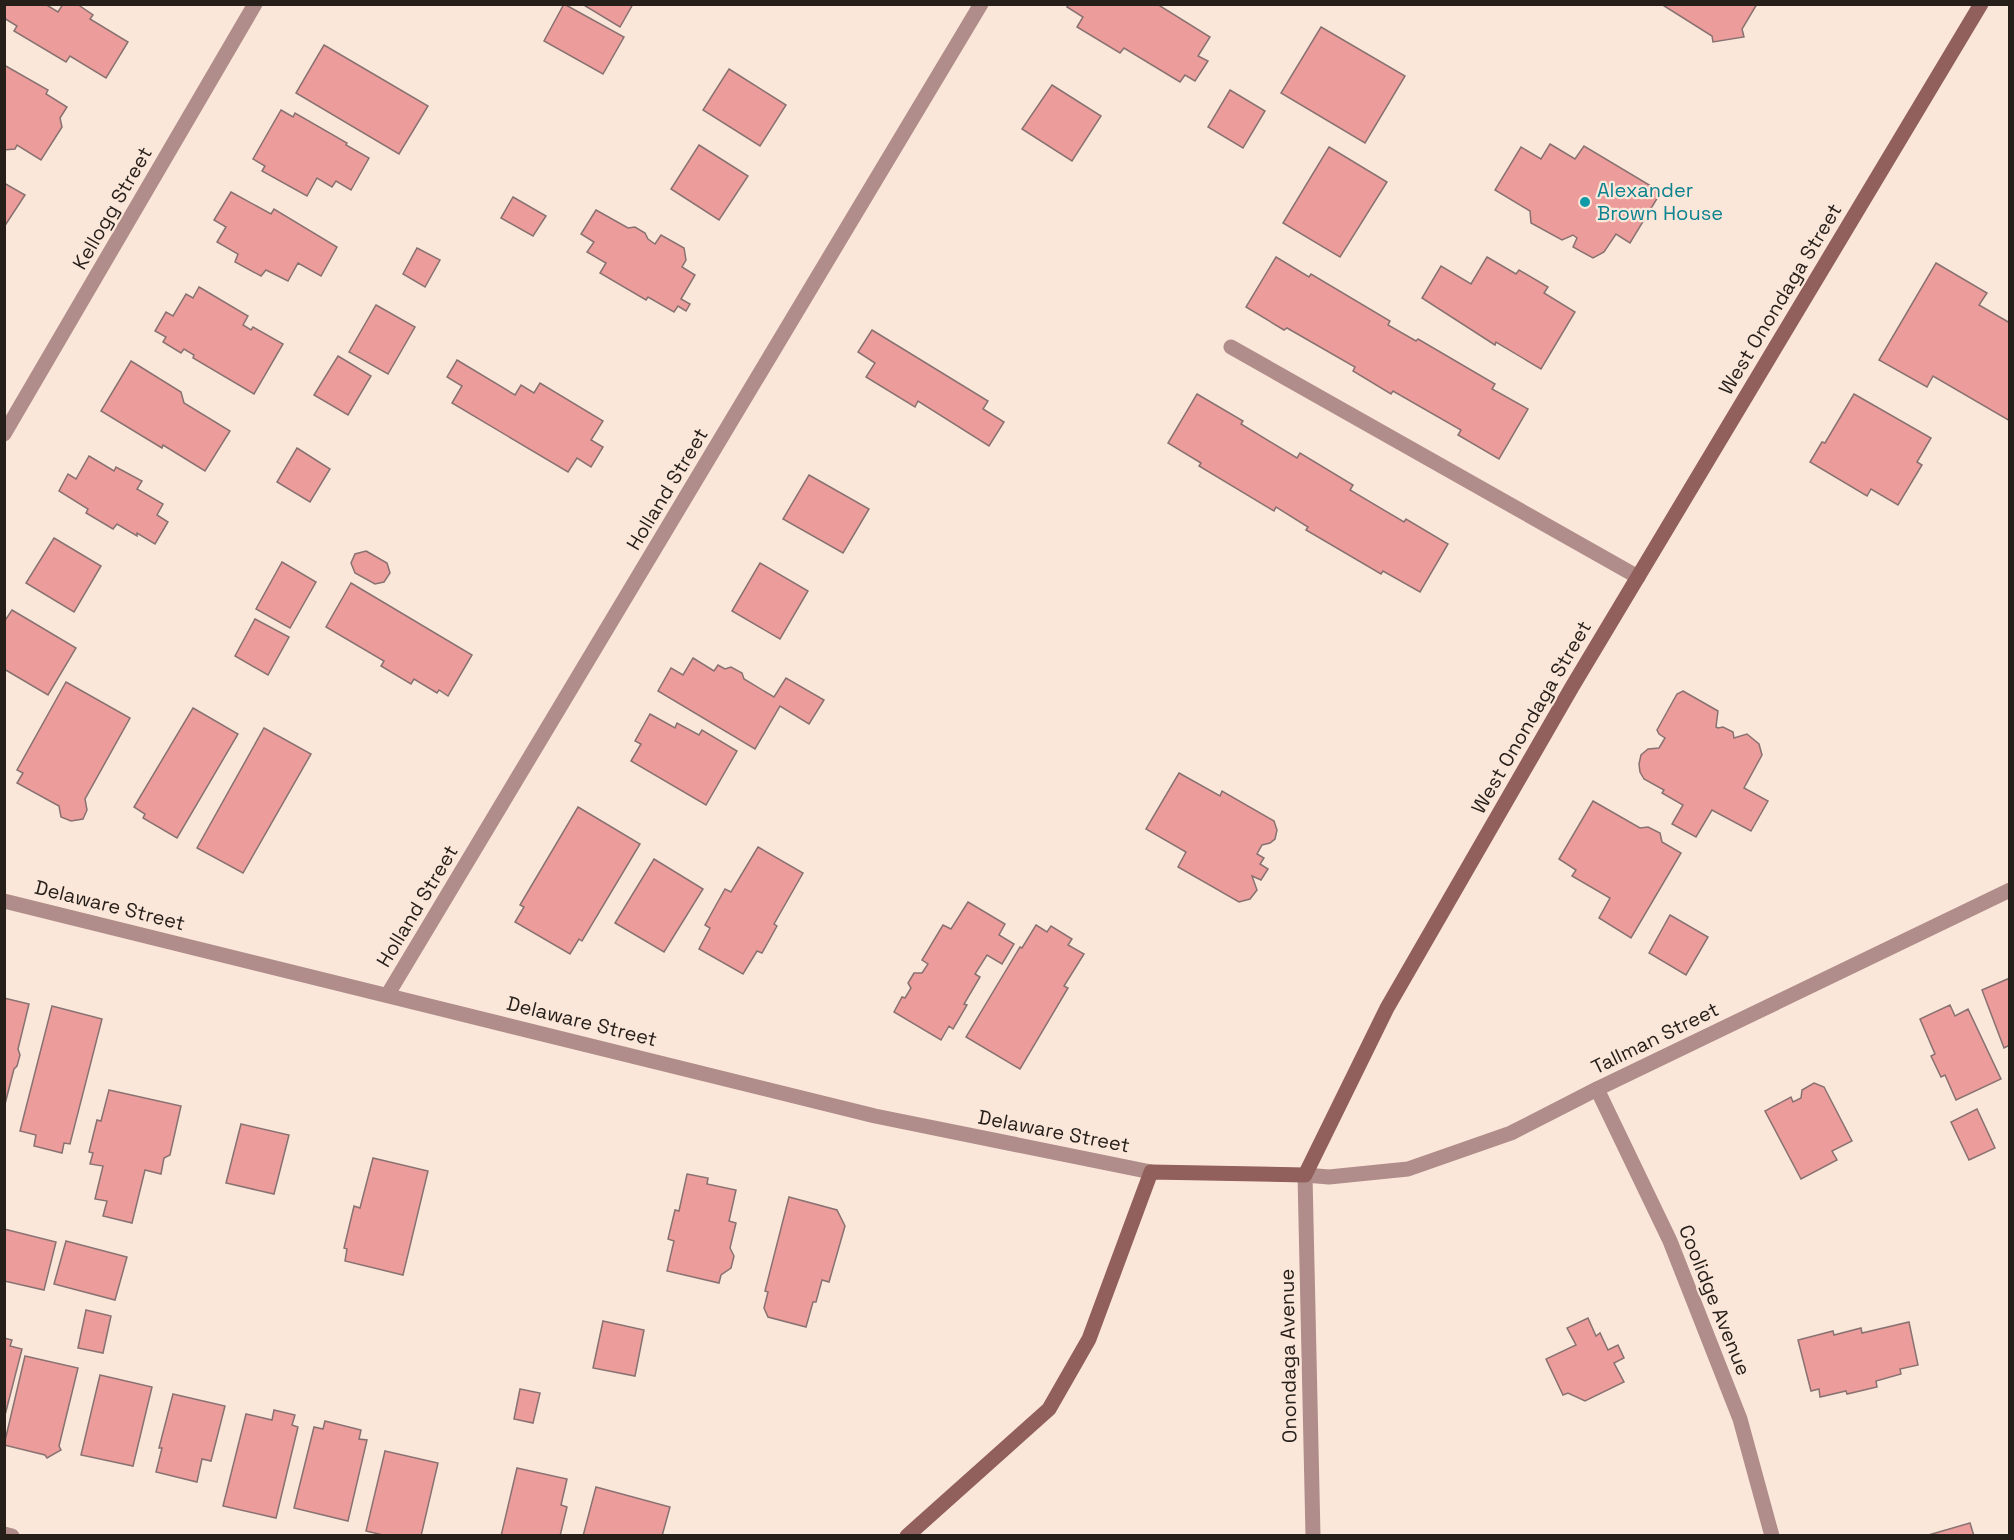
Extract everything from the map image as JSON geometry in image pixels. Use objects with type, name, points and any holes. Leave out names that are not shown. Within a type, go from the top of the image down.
[{"type":"street","name":"Kellogg Street","points":[[4,434],[255,4]]},
{"type":"street","name":"West Onondaga Street","points":[[1305,1175],[1387,1008],[1572,687],[1981,4]]},
{"type":"street","name":"Holland Street","points":[[388,994],[976,6]]},
{"type":"street","points":[[1231,347],[1638,577]]},
{"type":"street","name":"Tallman Street","points":[[1305,1175],[1329,1177],[1408,1169],[1511,1133],[1597,1089],[2010,890]]},
{"type":"street","name":"Delaware Street","points":[[4,901],[875,1116],[1151,1172]]},
{"type":"street","name":"Coolidge Avenue","points":[[1597,1089],[1670,1241],[1740,1419],[1772,1536]]},
{"type":"street","points":[[907,1536],[1049,1409],[1089,1339],[1151,1172],[1305,1175]]},
{"type":"street","name":"Onondaga Avenue","points":[[1305,1175],[1314,1536]]},
{"type":"street","points":[[4,1534],[12,1536]]},
{"type":"building","points":[[5,4],[45,4],[58,12],[63,4],[77,4],[93,15],[90,19],[128,42],[106,78],[70,56],[66,62],[14,31],[17,26],[4,18]]},
{"type":"building","points":[[564,4],[624,37],[603,74],[544,41]]},
{"type":"building","points":[[582,4],[633,4],[620,27]]},
{"type":"building","points":[[1069,4],[1157,4],[1210,37],[1198,56],[1208,61],[1195,81],[1185,75],[1180,82],[1124,48],[1120,53],[1077,27],[1083,17],[1067,7]]},
{"type":"building","points":[[1661,4],[1757,4],[1742,29],[1744,37],[1713,42],[1712,36]]},
{"type":"building","points":[[1321,27],[1405,76],[1365,143],[1281,93]]},
{"type":"building","points":[[324,45],[428,106],[399,154],[296,93]]},
{"type":"building","points":[[4,65],[48,90],[46,94],[67,107],[60,118],[62,127],[41,160],[17,145],[15,149],[4,150]]},
{"type":"building","points":[[729,69],[786,105],[760,146],[703,110]]},
{"type":"building","points":[[1052,85],[1101,116],[1072,161],[1022,129]]},
{"type":"building","points":[[1230,90],[1265,111],[1243,148],[1208,127]]},
{"type":"building","points":[[281,110],[293,117],[295,113],[369,158],[351,190],[336,181],[332,187],[317,178],[307,196],[262,171],[265,166],[253,159]]},
{"type":"building","name":"Alexander Brown House","points":[[1550,144],[1575,159],[1584,146],[1661,192],[1630,243],[1616,234],[1604,252],[1593,258],[1573,247],[1577,238],[1573,235],[1562,240],[1531,223],[1530,211],[1495,190],[1521,147],[1541,159]]},
{"type":"building","points":[[699,145],[748,176],[719,220],[671,189]]},
{"type":"building","points":[[1329,147],[1387,182],[1340,257],[1283,223]]},
{"type":"building","points":[[4,183],[25,195],[6,224],[4,223]]},
{"type":"building","points":[[231,192],[271,214],[274,209],[337,247],[321,276],[298,263],[288,281],[266,270],[261,276],[235,262],[238,254],[217,242],[226,227],[214,220]]},
{"type":"building","points":[[513,197],[546,216],[533,236],[501,218]]},
{"type":"building","points":[[596,210],[628,228],[635,227],[645,233],[648,239],[655,244],[661,235],[684,248],[686,260],[682,267],[695,275],[681,299],[690,304],[686,311],[678,306],[674,312],[648,297],[646,300],[600,273],[606,263],[587,252],[594,242],[581,234]]},
{"type":"building","points":[[417,248],[440,260],[425,287],[403,274]]},
{"type":"building","points":[[1276,257],[1309,277],[1311,274],[1390,321],[1388,325],[1416,341],[1418,339],[1495,384],[1492,389],[1528,409],[1499,459],[1458,435],[1461,430],[1393,391],[1391,394],[1353,371],[1355,367],[1287,328],[1284,330],[1246,307]]},
{"type":"building","points":[[1487,257],[1516,274],[1519,270],[1548,287],[1544,293],[1575,312],[1541,369],[1496,342],[1495,345],[1422,298],[1441,266],[1471,284]]},
{"type":"building","points":[[1936,263],[1987,293],[1979,305],[2010,323],[2010,421],[1933,376],[1927,387],[1879,360]]},
{"type":"building","points":[[199,287],[248,316],[243,325],[251,330],[253,327],[283,344],[254,394],[193,358],[194,355],[184,349],[181,353],[163,342],[166,337],[155,331],[166,312],[173,316],[186,294],[193,298]]},
{"type":"building","points":[[376,305],[415,327],[388,374],[349,352]]},
{"type":"building","points":[[872,330],[988,401],[983,409],[1004,422],[989,446],[918,401],[915,407],[866,377],[875,363],[858,352]]},
{"type":"building","points":[[338,356],[371,376],[348,415],[314,395]]},
{"type":"building","points":[[457,360],[515,395],[521,385],[534,393],[540,383],[603,421],[591,440],[603,447],[591,467],[577,458],[568,472],[452,403],[462,386],[447,377]]},
{"type":"building","points":[[131,361],[181,392],[184,403],[230,431],[205,471],[101,411]]},
{"type":"building","points":[[1197,394],[1243,421],[1241,424],[1297,458],[1300,453],[1353,485],[1350,490],[1404,522],[1406,519],[1448,544],[1420,592],[1383,571],[1381,574],[1306,530],[1308,527],[1276,507],[1274,511],[1199,466],[1201,463],[1168,443]]},
{"type":"building","points":[[1854,394],[1931,438],[1917,462],[1922,465],[1898,505],[1871,489],[1867,496],[1810,462],[1822,442],[1825,443]]},
{"type":"building","points":[[297,448],[330,469],[310,502],[277,482]]},
{"type":"building","points":[[89,456],[114,471],[116,467],[142,481],[137,489],[163,504],[157,515],[168,522],[155,544],[117,524],[113,529],[86,513],[88,509],[59,491],[68,474],[76,479]]},
{"type":"building","points":[[809,475],[869,509],[843,553],[783,519]]},
{"type":"building","points":[[54,538],[101,566],[74,612],[26,583]]},
{"type":"building","points":[[366,551],[387,563],[390,573],[384,582],[375,584],[355,573],[351,563],[355,554]]},
{"type":"building","points":[[282,562],[316,582],[290,628],[256,609]]},
{"type":"building","points":[[760,563],[808,591],[780,639],[732,611]]},
{"type":"building","points":[[351,583],[472,655],[448,696],[439,690],[437,693],[414,679],[411,684],[381,666],[384,661],[326,627]]},
{"type":"building","points":[[12,610],[76,648],[48,695],[4,669],[4,622]]},
{"type":"building","points":[[255,619],[289,637],[268,675],[235,656]]},
{"type":"building","points":[[693,658],[714,671],[718,665],[725,669],[731,667],[742,673],[744,679],[774,697],[786,678],[824,700],[809,724],[780,706],[755,749],[658,691],[671,668],[683,675]]},
{"type":"building","points":[[66,682],[130,718],[85,799],[87,810],[83,819],[71,821],[61,817],[59,806],[17,783],[23,773],[17,770]]},
{"type":"building","points":[[1683,691],[1718,711],[1716,727],[1723,727],[1733,732],[1734,738],[1747,734],[1759,744],[1762,755],[1744,788],[1768,801],[1751,831],[1712,810],[1696,837],[1672,824],[1683,805],[1662,793],[1664,790],[1644,779],[1640,772],[1641,755],[1648,749],[1659,748],[1665,738],[1657,730],[1677,694]]},
{"type":"building","points":[[193,708],[238,734],[177,838],[143,818],[145,814],[134,807]]},
{"type":"building","points":[[650,714],[675,728],[677,723],[699,735],[702,730],[737,751],[706,805],[631,761],[641,744],[635,741]]},
{"type":"building","points":[[264,728],[311,754],[243,873],[197,848]]},
{"type":"building","points":[[1179,773],[1220,796],[1222,791],[1274,821],[1277,830],[1275,839],[1262,845],[1257,854],[1264,858],[1260,864],[1268,869],[1261,880],[1252,876],[1257,890],[1250,899],[1239,902],[1178,867],[1186,852],[1146,829]]},
{"type":"building","points":[[1593,801],[1640,828],[1648,827],[1660,833],[1662,842],[1681,853],[1631,938],[1599,918],[1610,898],[1572,876],[1576,870],[1559,859]]},
{"type":"building","points":[[578,807],[640,844],[582,941],[579,939],[570,954],[515,922],[524,907],[520,905]]},
{"type":"building","points":[[758,847],[803,873],[774,924],[777,926],[762,953],[757,951],[743,974],[699,949],[710,928],[705,925],[725,889],[731,892]]},
{"type":"building","points":[[654,859],[703,889],[664,952],[615,923]]},
{"type":"building","points":[[968,902],[1005,924],[999,935],[1014,944],[1002,964],[987,955],[975,974],[980,977],[964,1004],[967,1005],[953,1029],[949,1026],[941,1040],[894,1012],[902,997],[905,998],[911,988],[908,983],[914,973],[922,973],[928,964],[922,960],[943,925],[951,929]]},
{"type":"building","points":[[1670,915],[1708,937],[1686,975],[1649,953]]},
{"type":"building","points":[[1036,925],[1047,932],[1051,926],[1072,939],[1068,945],[1084,954],[1064,986],[1068,988],[1020,1069],[966,1037],[1020,947],[1022,948]]},
{"type":"building","points":[[2010,978],[2010,1045],[2004,1048],[1982,990]]},
{"type":"building","points":[[4,998],[29,1004],[18,1049],[20,1055],[4,1108]]},
{"type":"building","points":[[1950,1005],[1955,1016],[1968,1009],[2001,1079],[1956,1100],[1945,1075],[1941,1077],[1931,1056],[1935,1054],[1920,1019]]},
{"type":"building","points":[[52,1006],[102,1019],[70,1144],[64,1143],[62,1153],[34,1146],[36,1135],[20,1131]]},
{"type":"building","points":[[1814,1083],[1824,1087],[1852,1141],[1832,1151],[1837,1160],[1801,1179],[1765,1111],[1791,1097],[1793,1102],[1801,1098],[1802,1090]]},
{"type":"building","points":[[109,1090],[181,1106],[170,1155],[164,1158],[161,1174],[145,1170],[132,1223],[103,1216],[107,1201],[95,1199],[103,1166],[90,1164],[93,1153],[89,1152],[97,1120],[101,1121]]},
{"type":"building","points":[[1977,1109],[1995,1148],[1969,1160],[1951,1122]]},
{"type":"building","points":[[241,1124],[289,1135],[274,1194],[226,1183]]},
{"type":"building","points":[[373,1158],[428,1171],[403,1275],[345,1261],[347,1249],[344,1248],[354,1206],[360,1208]]},
{"type":"building","points":[[687,1174],[708,1178],[707,1184],[736,1190],[729,1221],[736,1223],[730,1248],[734,1256],[731,1268],[721,1275],[719,1283],[667,1271],[674,1241],[668,1239],[675,1210],[679,1211]]},
{"type":"building","points":[[789,1197],[837,1210],[845,1226],[829,1282],[822,1280],[806,1327],[768,1317],[764,1308],[768,1292],[765,1291]]},
{"type":"building","points":[[4,1229],[56,1242],[44,1290],[4,1281]]},
{"type":"building","points":[[66,1241],[127,1257],[115,1300],[54,1284]]},
{"type":"building","points":[[86,1310],[111,1316],[103,1353],[78,1348]]},
{"type":"building","points":[[1588,1318],[1596,1336],[1600,1333],[1608,1350],[1618,1345],[1624,1358],[1614,1363],[1624,1382],[1585,1401],[1568,1393],[1563,1395],[1546,1359],[1576,1345],[1567,1328]]},
{"type":"building","points":[[603,1321],[644,1330],[635,1376],[593,1368]]},
{"type":"building","points":[[1909,1322],[1918,1365],[1900,1369],[1901,1374],[1876,1381],[1877,1387],[1820,1397],[1819,1389],[1811,1391],[1798,1340],[1833,1331],[1834,1335],[1861,1328],[1862,1333]]},
{"type":"building","points":[[4,1338],[12,1340],[10,1346],[22,1349],[4,1419]]},
{"type":"building","points":[[25,1356],[78,1368],[59,1446],[61,1450],[47,1458],[45,1455],[4,1445]]},
{"type":"building","points":[[100,1375],[152,1387],[133,1466],[81,1455]]},
{"type":"building","points":[[520,1389],[540,1393],[533,1423],[514,1419]]},
{"type":"building","points":[[173,1394],[225,1406],[211,1461],[202,1459],[197,1482],[156,1472],[162,1448],[159,1448]]},
{"type":"building","points":[[274,1410],[295,1415],[292,1425],[298,1427],[276,1518],[223,1506],[246,1414],[272,1420]]},
{"type":"building","points":[[325,1421],[361,1430],[359,1439],[367,1440],[348,1521],[294,1508],[314,1427],[323,1429]]},
{"type":"building","points":[[385,1451],[438,1463],[421,1536],[387,1536],[366,1531]]},
{"type":"building","points":[[517,1468],[567,1479],[561,1505],[567,1507],[560,1536],[501,1536]]},
{"type":"building","points":[[596,1487],[670,1507],[662,1536],[583,1536]]},
{"type":"building","points":[[1970,1523],[1974,1536],[1925,1536]]},
{"type":"place","name":"Alexander Brown House","points":[[1585,202]]}]
